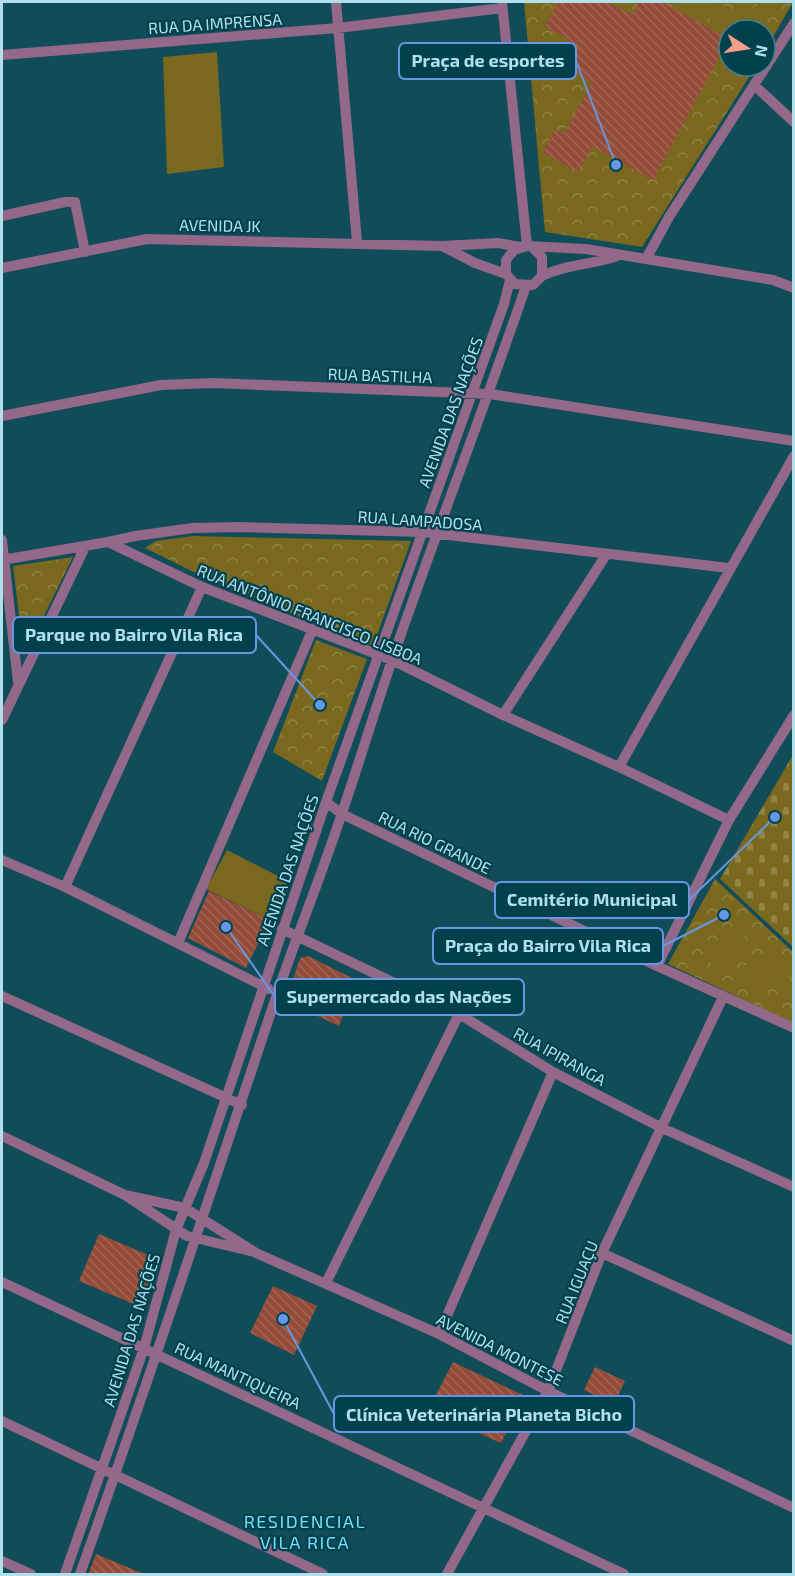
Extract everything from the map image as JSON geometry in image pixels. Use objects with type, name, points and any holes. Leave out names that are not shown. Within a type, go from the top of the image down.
[{"type":"street","points":[[336,2],[357,242]]},
{"type":"street","points":[[502,5],[526,247]]},
{"type":"street","name":"RUA DA IMPRENSA","points":[[2,55],[338,28],[502,5]]},
{"type":"street","points":[[646,259],[669,217],[794,23]]},
{"type":"street","points":[[754,85],[794,122]]},
{"type":"street","points":[[2,216],[65,202],[75,202],[85,252]]},
{"type":"street","name":"AVENIDA JK","points":[[2,268],[147,239],[357,242],[442,246],[479,242],[526,247],[586,249],[617,256],[773,280],[794,288]]},
{"type":"street","name":"AVENIDA JK","points":[[442,246],[508,277]]},
{"type":"street","points":[[526,247],[542,257],[542,276],[526,286],[508,277],[505,267],[509,254],[526,247]]},
{"type":"street","name":"AVENIDA JK","points":[[542,276],[555,269],[594,264],[617,256]]},
{"type":"street","name":"AVENIDA DAS NAÇÕES","points":[[65,1575],[144,1348],[176,1230],[204,1163],[227,1097],[326,802],[472,393],[508,277]]},
{"type":"street","name":"AVENIDA DAS NAÇÕES","points":[[80,1575],[159,1354],[278,993],[342,814],[392,660],[490,394],[526,286]]},
{"type":"street","name":"RUA BASTILHA","points":[[2,416],[178,383],[490,394],[794,441]]},
{"type":"street","points":[[619,767],[794,456]]},
{"type":"street","name":"RUA LAMPADOSA","points":[[108,542],[193,528],[423,532],[729,568]]},
{"type":"street","points":[[2,540],[2,560],[18,682]]},
{"type":"street","points":[[2,560],[108,542]]},
{"type":"street","name":"RUA ANTÔNIO FRANCISCO LISBOA","points":[[108,542],[202,587],[392,660],[503,715],[729,820]]},
{"type":"street","points":[[2,720],[18,682],[85,547]]},
{"type":"street","points":[[503,715],[606,555]]},
{"type":"street","points":[[66,888],[202,587]]},
{"type":"street","points":[[178,943],[312,631]]},
{"type":"street","points":[[657,966],[729,820],[794,715]]},
{"type":"street","name":"RUA RIO GRANDE","points":[[326,802],[342,814],[657,966],[794,1028]]},
{"type":"street","points":[[2,860],[66,888],[278,993]]},
{"type":"street","name":"RUA IPIRANGA","points":[[282,929],[459,1014],[553,1072],[662,1128],[794,1187]]},
{"type":"street","points":[[2,996],[242,1105]]},
{"type":"street","name":"RUA IGUAÇU","points":[[447,1575],[548,1392],[602,1253],[723,997]]},
{"type":"street","points":[[326,1283],[459,1014]]},
{"type":"street","points":[[440,1334],[553,1072]]},
{"type":"street","name":"AVENIDA MONTESE","points":[[2,1136],[124,1195],[176,1230],[196,1239],[256,1253],[440,1334],[548,1392],[794,1508]]},
{"type":"street","name":"AVENIDA MONTESE","points":[[124,1195],[184,1208],[203,1217],[256,1253]]},
{"type":"street","points":[[602,1253],[794,1341]]},
{"type":"street","name":"RUA MANTIQUEIRA","points":[[2,1282],[624,1575]]},
{"type":"street","points":[[2,1422],[323,1575]]},
{"type":"street","points":[[2,1561],[31,1575]]},
{"type":"green space","points":[[524,2],[793,2],[777,30],[777,18],[717,18],[717,78],[748,78],[642,247],[545,232]]},
{"type":"green space","points":[[677,2],[711,2],[735,11],[752,8],[762,2],[785,2],[770,18],[717,18],[717,22]]},
{"type":"green space","points":[[217,52],[224,167],[167,174],[163,57]]},
{"type":"green space","points":[[193,536],[411,541],[373,646],[208,579],[145,548],[156,541]]},
{"type":"green space","points":[[73,557],[24,656],[13,566]]},
{"type":"green space","points":[[316,640],[367,659],[322,781],[273,752]]},
{"type":"green space","points":[[793,755],[793,947],[720,879]]},
{"type":"green space","points":[[227,850],[288,881],[270,920],[206,889]]},
{"type":"green space","points":[[715,879],[793,952],[793,1023],[668,964]]},
{"type":"green space","points":[[744,935],[752,959],[714,972],[705,948]]},
{"type":"green space","points":[[783,954],[790,978],[751,990],[743,966]]},
{"type":"building","points":[[558,2],[607,2],[632,14],[639,2],[662,2],[717,32],[717,61],[653,180],[592,146],[578,172],[543,153],[555,130],[564,134],[592,82],[556,63],[568,38],[545,27]]},
{"type":"building","points":[[209,891],[270,920],[246,968],[188,938]]},
{"type":"building","points":[[308,956],[356,980],[339,1026],[286,1001],[300,958]]},
{"type":"building","points":[[99,1234],[160,1260],[143,1308],[79,1281]]},
{"type":"building","points":[[273,1286],[317,1306],[294,1355],[250,1333]]},
{"type":"building","points":[[453,1362],[525,1396],[501,1443],[428,1410]]},
{"type":"building","points":[[595,1367],[625,1381],[614,1404],[584,1390]]},
{"type":"building","points":[[96,1554],[144,1574],[144,1575],[88,1575]]},
{"type":"place","name":"Praça de esportes","points":[[616,165]]},
{"type":"place","name":"Parque no Bairro Vila Rica","points":[[320,705]]},
{"type":"place","name":"Cemitério Municipal","points":[[775,817]]},
{"type":"place","name":"Praça do Bairro Vila Rica","points":[[724,915]]},
{"type":"place","name":"Supermercado das Nações","points":[[226,927]]},
{"type":"place","name":"Clínica Veterinária Planeta Bicho","points":[[283,1319]]},
{"type":"district","name":"RESIDENCIAL VILA RICA","points":[[305,1531]]}]
